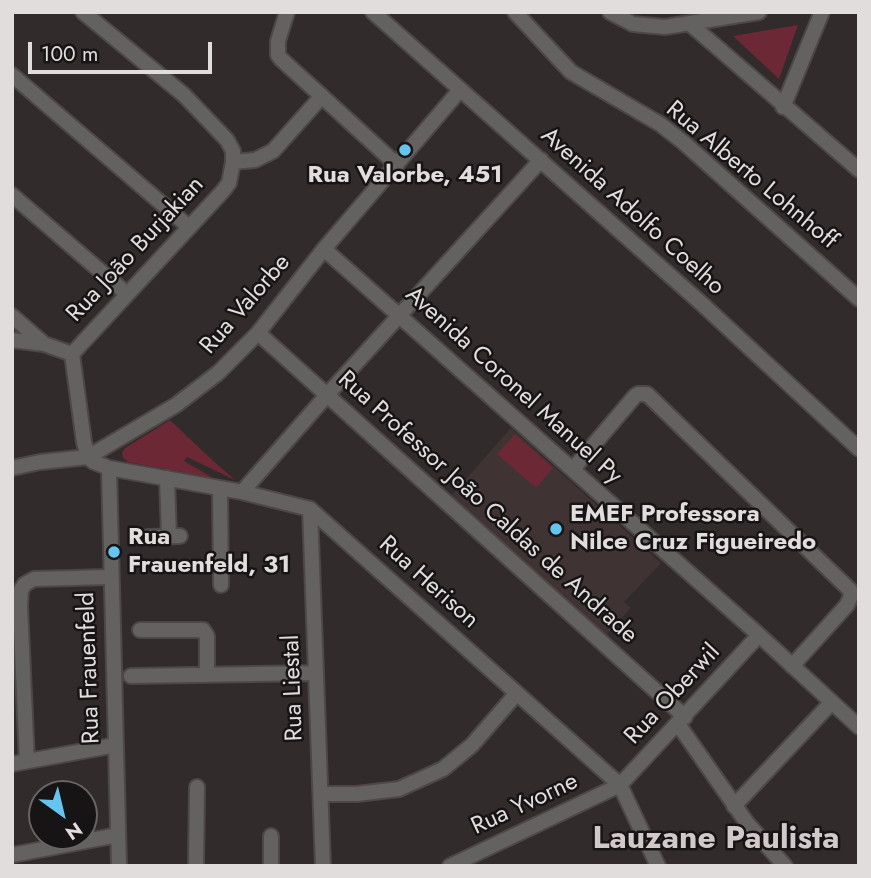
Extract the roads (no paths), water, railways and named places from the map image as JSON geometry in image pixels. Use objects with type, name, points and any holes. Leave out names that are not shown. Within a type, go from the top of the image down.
[{"type":"street","points":[[83,12],[184,95],[227,140],[233,151],[233,162],[255,160],[273,151],[322,96]]},
{"type":"street","points":[[288,12],[278,40],[278,55],[397,165]]},
{"type":"street","name":"Avenida Adolfo Coelho","points":[[373,12],[541,160],[859,449]]},
{"type":"street","name":"Rua Alberto Lohnhoff","points":[[515,12],[571,72],[660,124],[703,158],[859,299]]},
{"type":"street","points":[[610,12],[621,20],[643,26],[665,27],[759,12]]},
{"type":"street","points":[[783,107],[822,12]]},
{"type":"street","points":[[689,23],[859,170]]},
{"type":"street","points":[[12,75],[189,227]]},
{"type":"street","name":"Rua Valorbe","points":[[12,468],[88,457],[194,393],[218,373],[258,333],[324,248],[460,90]]},
{"type":"street","points":[[242,492],[541,160]]},
{"type":"street","name":"Rua João Burjakian","points":[[88,457],[72,354],[229,183],[233,162]]},
{"type":"street","points":[[12,195],[127,294]]},
{"type":"street","name":"Avenida Coronel Manuel Py","points":[[324,248],[859,727]]},
{"type":"street","points":[[12,316],[44,344]]},
{"type":"street","name":"Rua Professor João Caldas de Andrade","points":[[258,333],[682,721],[734,806],[766,847],[785,866]]},
{"type":"street","points":[[12,340],[44,344],[72,354]]},
{"type":"street","points":[[573,469],[635,396],[647,394],[850,590],[851,596],[847,605],[792,666]]},
{"type":"street","name":"Rua Herison","points":[[88,457],[109,468],[242,492],[310,509],[620,785],[658,866]]},
{"type":"street","name":"Rua Frauenfeld","points":[[109,468],[119,866]]},
{"type":"street","points":[[148,537],[174,537],[167,478]]},
{"type":"street","points":[[220,488],[221,585]]},
{"type":"street","name":"Rua Liestal","points":[[310,509],[323,866]]},
{"type":"street","points":[[27,761],[16,606],[21,590],[34,579],[110,577]]},
{"type":"street","points":[[140,630],[203,630],[208,636],[207,675]]},
{"type":"street","name":"Rua Oberwil","points":[[620,785],[759,635]]},
{"type":"street","points":[[131,676],[316,673]]},
{"type":"street","points":[[321,794],[357,794],[399,789],[443,769],[472,745],[517,693]]},
{"type":"street","points":[[734,806],[831,703]]},
{"type":"street","points":[[12,764],[116,745]]},
{"type":"street","name":"Rua Yvorne","points":[[451,865],[620,785]]},
{"type":"street","points":[[196,866],[197,787]]},
{"type":"street","points":[[12,855],[118,835]]},
{"type":"street","points":[[271,836],[271,866]]},
{"type":"place","name":"Rua Valorbe, 451","points":[[405,150]]},
{"type":"place","name":"EMEF Professora Nilce Cruz Figueiredo","points":[[556,529]]},
{"type":"place","name":"Rua Frauenfeld, 31","points":[[114,552]]},
{"type":"district","name":"Lauzane Paulista","points":[[716,840]]}]
